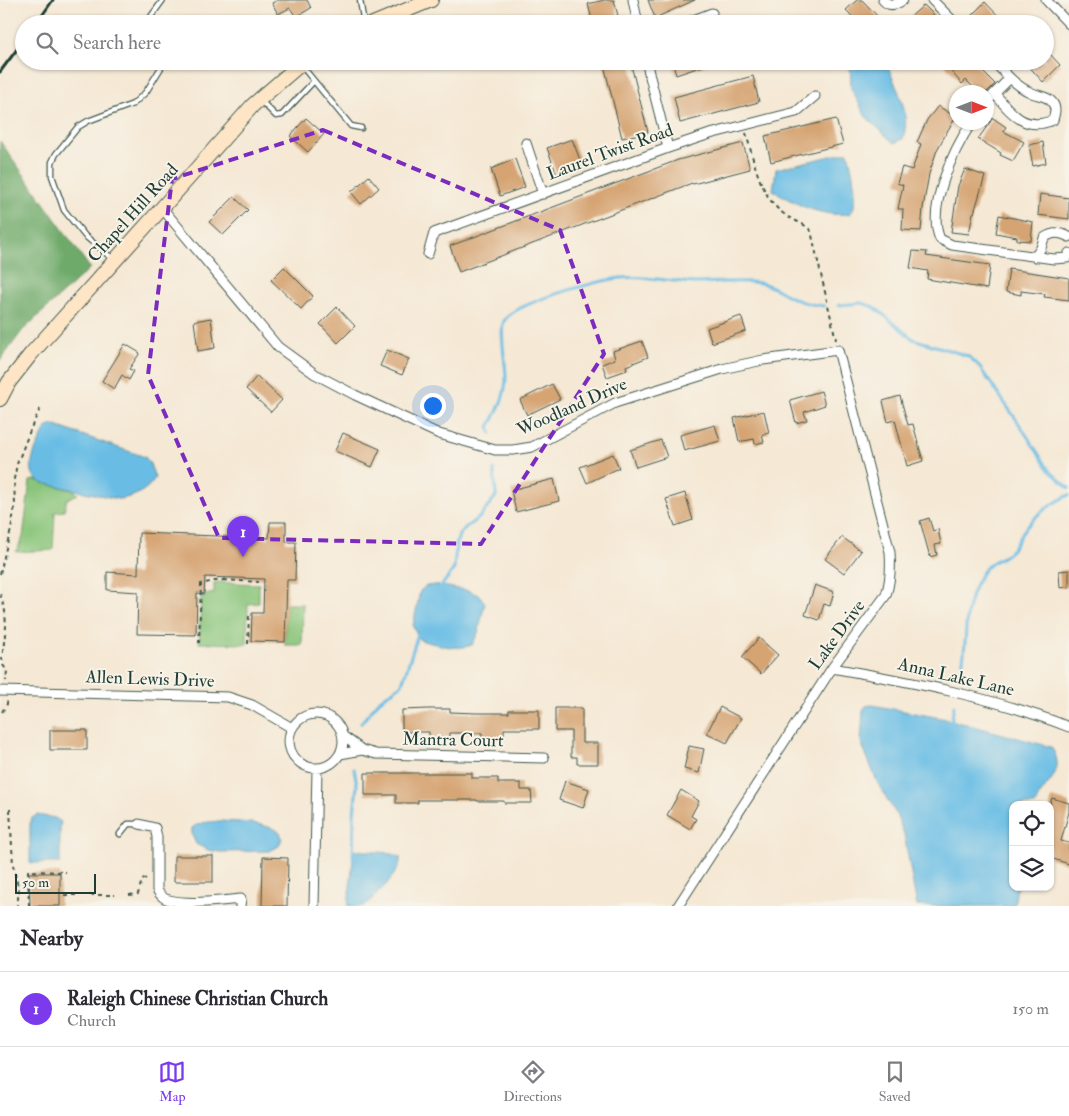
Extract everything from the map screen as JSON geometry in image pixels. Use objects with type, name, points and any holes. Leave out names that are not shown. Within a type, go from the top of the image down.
[{"type":"main road","points":[[395,15],[431,0]]},
{"type":"main road","name":"Chapel Hill Road","points":[[0,399],[9,382],[31,354],[259,100],[294,70]]},
{"type":"street","points":[[633,0],[636,15]]},
{"type":"street","points":[[883,0],[886,4],[895,5],[903,0]]},
{"type":"street","points":[[932,0],[947,15]]},
{"type":"street","points":[[1046,0],[1069,24]]},
{"type":"street","points":[[707,15],[712,13]]},
{"type":"street","points":[[648,70],[668,148]]},
{"type":"street","points":[[1002,70],[1030,92],[1045,96],[1053,102],[1056,111],[1053,120],[1043,124],[1028,124],[1016,116],[995,94],[1010,78]]},
{"type":"street","name":"Laurel Twist Road","points":[[428,254],[434,233],[668,148],[796,112],[815,96]]},
{"type":"street","points":[[968,130],[951,160],[941,189],[936,230],[940,239],[952,245],[1054,259],[1067,258],[1069,253]]},
{"type":"street","points":[[526,143],[543,194]]},
{"type":"street","name":"Woodland Drive","points":[[162,208],[278,347],[315,374],[439,434],[495,450],[532,447],[614,403],[722,369],[762,360],[838,350]]},
{"type":"street","points":[[1036,257],[1044,238],[1050,233],[1061,233],[1069,237]]},
{"type":"street","name":"Lake Drive","points":[[678,906],[832,668],[886,595],[890,581],[890,552],[838,350]]},
{"type":"street","name":"Anna Lake Lane","points":[[832,668],[972,696],[1032,712],[1069,727]]},
{"type":"street","name":"Allen Lewis Drive","points":[[0,691],[228,697],[252,705],[292,728]]},
{"type":"street","points":[[320,714],[334,721],[340,728],[343,736],[340,754],[330,765],[317,770],[305,766],[293,755],[290,740],[292,728],[299,720],[309,715],[320,714]]},
{"type":"street","name":"Mantra Court","points":[[343,736],[362,750],[376,754],[544,758]]},
{"type":"street","name":"Mantra Court","points":[[340,754],[362,750]]},
{"type":"street","points":[[314,906],[317,770]]},
{"type":"street","points":[[139,824],[156,828],[157,890],[161,896],[168,900],[188,901],[241,899],[240,906]]},
{"type":"lane","points":[[153,15],[163,0]]},
{"type":"lane","points":[[360,0],[362,15]]},
{"type":"lane","points":[[115,260],[85,236],[64,210],[52,176],[52,162],[56,154],[78,127],[88,121],[133,104],[146,92],[160,70]]},
{"type":"lane","points":[[307,70],[351,126],[361,128]]},
{"type":"lane","points":[[259,100],[276,116],[282,115],[314,81]]},
{"type":"lane","points":[[120,834],[128,824],[139,824]]},
{"type":"path","points":[[744,126],[755,167],[771,202],[785,216],[804,224],[810,231],[832,317],[838,350]]},
{"type":"path","points":[[0,574],[15,506],[14,479],[17,464],[40,409]]},
{"type":"path","points":[[197,584],[224,579],[259,582]]},
{"type":"path","points":[[199,643],[201,584]]},
{"type":"path","points":[[0,594],[5,611],[6,627],[2,658],[6,676]]},
{"type":"path","points":[[248,644],[249,613]]},
{"type":"path","points":[[2,712],[7,701]]},
{"type":"path","points":[[10,809],[13,865],[19,891],[18,906]]},
{"type":"path","points":[[28,906],[28,871],[66,872]]},
{"type":"path","points":[[129,895],[138,894],[142,880],[151,878]]},
{"type":"path","points":[[64,895],[76,895]]},
{"type":"path","points":[[90,895],[115,895]]},
{"type":"highlighted area","points":[[323,130],[560,230],[604,354],[481,544],[219,538],[148,375],[172,179]]},
{"type":"green space","points":[[0,141],[90,268],[22,331],[0,361]]},
{"type":"green space","points":[[34,480],[75,491],[78,494],[67,499],[64,511],[55,512],[53,550],[16,552],[23,537],[30,481]]},
{"type":"green space","points":[[214,582],[259,584],[259,603],[248,604],[247,644],[199,643],[201,596],[214,593]]},
{"type":"green space","points":[[286,604],[303,604],[302,645],[285,645]]},
{"type":"water","points":[[850,70],[890,70],[904,109],[905,128],[903,139],[894,143],[866,117],[851,88]]},
{"type":"water","points":[[848,152],[855,193],[855,202],[850,214],[819,212],[773,190],[776,169]]},
{"type":"water","points":[[53,425],[145,457],[150,464],[155,478],[148,487],[139,493],[118,499],[42,483],[32,472],[31,465],[35,450],[46,428]]},
{"type":"water","points":[[436,585],[470,591],[480,596],[485,603],[478,633],[472,645],[453,647],[420,640],[413,626],[420,591],[426,586]]},
{"type":"water","points":[[872,705],[951,720],[1051,747],[1056,756],[1056,771],[1037,801],[1009,801],[1009,891],[1016,891],[1014,906],[917,906],[904,834],[896,814],[878,784],[861,742],[863,710],[866,706]]},
{"type":"water","points":[[37,815],[55,818],[61,822],[60,863],[30,863],[30,824],[32,818]]},
{"type":"water","points":[[220,821],[266,826],[280,832],[282,838],[279,846],[270,851],[220,852],[208,850],[196,844],[192,835],[192,828],[201,823]]},
{"type":"water","points":[[354,850],[390,853],[400,857],[400,863],[393,876],[365,906],[348,906]]},
{"type":"building","points":[[278,0],[307,0],[311,8],[299,15],[295,15],[290,8],[278,14],[272,3]]},
{"type":"building","points":[[604,0],[614,0],[618,15],[591,15],[588,4]]},
{"type":"building","points":[[648,0],[695,0],[662,15],[654,15]]},
{"type":"building","points":[[857,0],[862,0],[876,15],[851,15],[846,10]]},
{"type":"building","points":[[985,2],[997,15],[972,15]]},
{"type":"building","points":[[924,5],[934,15],[912,15]]},
{"type":"building","points":[[1054,58],[1060,65],[1043,82],[1032,70],[1054,70]]},
{"type":"building","points":[[605,70],[632,70],[648,132],[622,138]]},
{"type":"building","points":[[675,70],[691,70],[676,75]]},
{"type":"building","points":[[950,70],[981,70],[995,84],[971,85],[966,80],[962,84]]},
{"type":"building","points":[[753,76],[759,102],[680,123],[674,97]]},
{"type":"building","points":[[938,106],[949,113],[949,128],[937,150],[929,174],[921,231],[902,230],[903,209],[898,209],[903,185],[897,183],[902,167],[912,170],[921,144],[917,142],[927,120]]},
{"type":"building","points":[[306,118],[324,134],[308,152],[290,136]]},
{"type":"building","points":[[836,119],[843,144],[771,162],[765,136]]},
{"type":"building","points":[[994,119],[1006,127],[1003,131],[1024,142],[1013,161],[1000,155],[1001,153],[978,139],[984,130],[994,130]]},
{"type":"building","points":[[572,139],[582,165],[557,175],[547,148]]},
{"type":"building","points":[[1043,142],[1046,163],[1033,166],[1029,145]]},
{"type":"building","points":[[743,143],[750,169],[692,183],[459,272],[450,246],[678,160]]},
{"type":"building","points":[[515,159],[525,187],[500,196],[491,169]]},
{"type":"building","points":[[965,169],[985,176],[973,213],[969,234],[951,232],[958,186]]},
{"type":"building","points":[[369,176],[379,188],[361,204],[351,192]]},
{"type":"building","points":[[1040,194],[1069,198],[1069,219],[1038,215]]},
{"type":"building","points":[[234,197],[248,210],[223,235],[209,222]]},
{"type":"building","points":[[999,215],[1033,222],[1031,241],[1017,240],[1017,237],[996,233]]},
{"type":"building","points":[[913,251],[927,252],[926,256],[990,265],[987,289],[927,279],[928,271],[910,268]]},
{"type":"building","points":[[284,267],[313,296],[301,309],[271,280]]},
{"type":"building","points":[[1009,269],[1069,278],[1069,300],[1044,297],[1045,294],[1021,291],[1021,295],[1006,292]]},
{"type":"building","points":[[337,307],[355,326],[338,343],[320,324]]},
{"type":"building","points":[[741,316],[746,331],[712,343],[707,328]]},
{"type":"building","points":[[211,318],[215,348],[198,351],[194,321]]},
{"type":"building","points":[[642,341],[648,357],[626,366],[627,370],[607,377],[602,364],[615,359],[613,351]]},
{"type":"building","points":[[125,344],[140,353],[129,369],[134,371],[129,380],[122,375],[114,389],[102,381]]},
{"type":"building","points":[[387,350],[409,359],[402,375],[380,366]]},
{"type":"building","points":[[257,376],[282,400],[271,412],[246,389]]},
{"type":"building","points":[[552,384],[560,399],[527,415],[520,400]]},
{"type":"building","points":[[821,391],[825,405],[804,412],[807,420],[796,423],[790,400]]},
{"type":"building","points":[[900,396],[908,425],[913,424],[923,461],[907,466],[895,420],[888,422],[883,401]]},
{"type":"building","points":[[764,411],[769,433],[762,435],[764,442],[755,444],[754,439],[739,442],[734,418]]},
{"type":"building","points":[[715,425],[720,441],[684,451],[680,435]]},
{"type":"building","points":[[343,433],[380,449],[372,467],[335,451]]},
{"type":"building","points":[[661,440],[667,457],[636,467],[630,450]]},
{"type":"building","points":[[613,454],[619,468],[587,483],[580,467]]},
{"type":"building","points":[[554,479],[559,501],[516,512],[511,490]]},
{"type":"building","points":[[685,493],[693,520],[675,526],[666,499]]},
{"type":"building","points":[[929,518],[933,531],[938,529],[941,544],[935,545],[937,555],[930,557],[920,521]]},
{"type":"building","points":[[270,522],[286,522],[286,542],[296,542],[295,580],[287,580],[285,642],[251,641],[252,613],[263,613],[264,579],[205,577],[204,594],[197,593],[196,635],[137,634],[138,592],[107,590],[107,572],[138,574],[139,533],[269,538]]},
{"type":"building","points":[[842,537],[861,551],[844,573],[825,559]]},
{"type":"building","points":[[1069,570],[1069,587],[1060,588],[1059,571]]},
{"type":"building","points":[[815,585],[834,592],[830,606],[824,604],[819,620],[805,615]]},
{"type":"building","points":[[759,638],[778,655],[761,674],[742,657]]},
{"type":"building","points":[[720,707],[741,718],[727,743],[707,733]]},
{"type":"building","points":[[555,708],[582,708],[582,743],[598,743],[598,764],[577,764],[577,757],[571,757],[571,731],[555,731]]},
{"type":"building","points":[[450,709],[450,712],[476,713],[509,713],[509,710],[539,710],[539,729],[504,729],[504,738],[482,738],[482,733],[450,733],[450,738],[429,738],[429,732],[402,732],[402,710]]},
{"type":"building","points":[[50,730],[87,730],[87,750],[50,750]]},
{"type":"building","points":[[689,746],[704,749],[699,773],[684,769]]},
{"type":"building","points":[[365,773],[472,773],[472,778],[498,778],[498,783],[521,783],[521,790],[531,790],[532,803],[504,803],[504,801],[477,800],[418,800],[418,803],[396,803],[396,795],[365,795]]},
{"type":"building","points":[[565,781],[589,789],[583,808],[559,800]]},
{"type":"building","points":[[681,790],[699,801],[691,816],[696,819],[690,829],[667,815]]},
{"type":"building","points":[[1052,798],[1069,803],[1069,812],[1061,841],[1069,843],[1069,864],[1054,859],[1054,801],[1051,801]]},
{"type":"building","points":[[174,856],[213,856],[213,882],[174,882]]},
{"type":"building","points":[[263,857],[288,858],[287,906],[262,906]]},
{"type":"building","points":[[29,873],[60,873],[60,906],[30,906]]},
{"type":"waterway","points":[[491,433],[489,427],[501,403],[506,384],[502,332],[504,321],[511,314],[540,300],[594,283],[620,278],[639,277],[696,283],[761,283],[798,300],[824,306]]},
{"type":"waterway","points":[[839,305],[862,303],[874,307],[913,339],[968,356],[978,365],[1049,470],[1069,488]]},
{"type":"waterway","points":[[440,588],[454,569],[456,545],[459,535],[466,527],[480,517],[496,496],[494,470]]},
{"type":"waterway","points":[[961,670],[969,605],[979,578],[990,564],[1015,546],[1022,533],[1037,516],[1055,502],[1069,495]]},
{"type":"waterway","points":[[361,723],[380,700],[402,684],[419,631]]},
{"type":"waterway","points":[[951,723],[954,705]]},
{"type":"waterway","points":[[353,857],[357,785],[354,769]]},
{"type":"railway","points":[[42,15],[53,0]]},
{"type":"railway","points":[[0,72],[15,52]]},
{"type":"place","name":"Raleigh Chinese Christian Church","points":[[243,557]]}]
